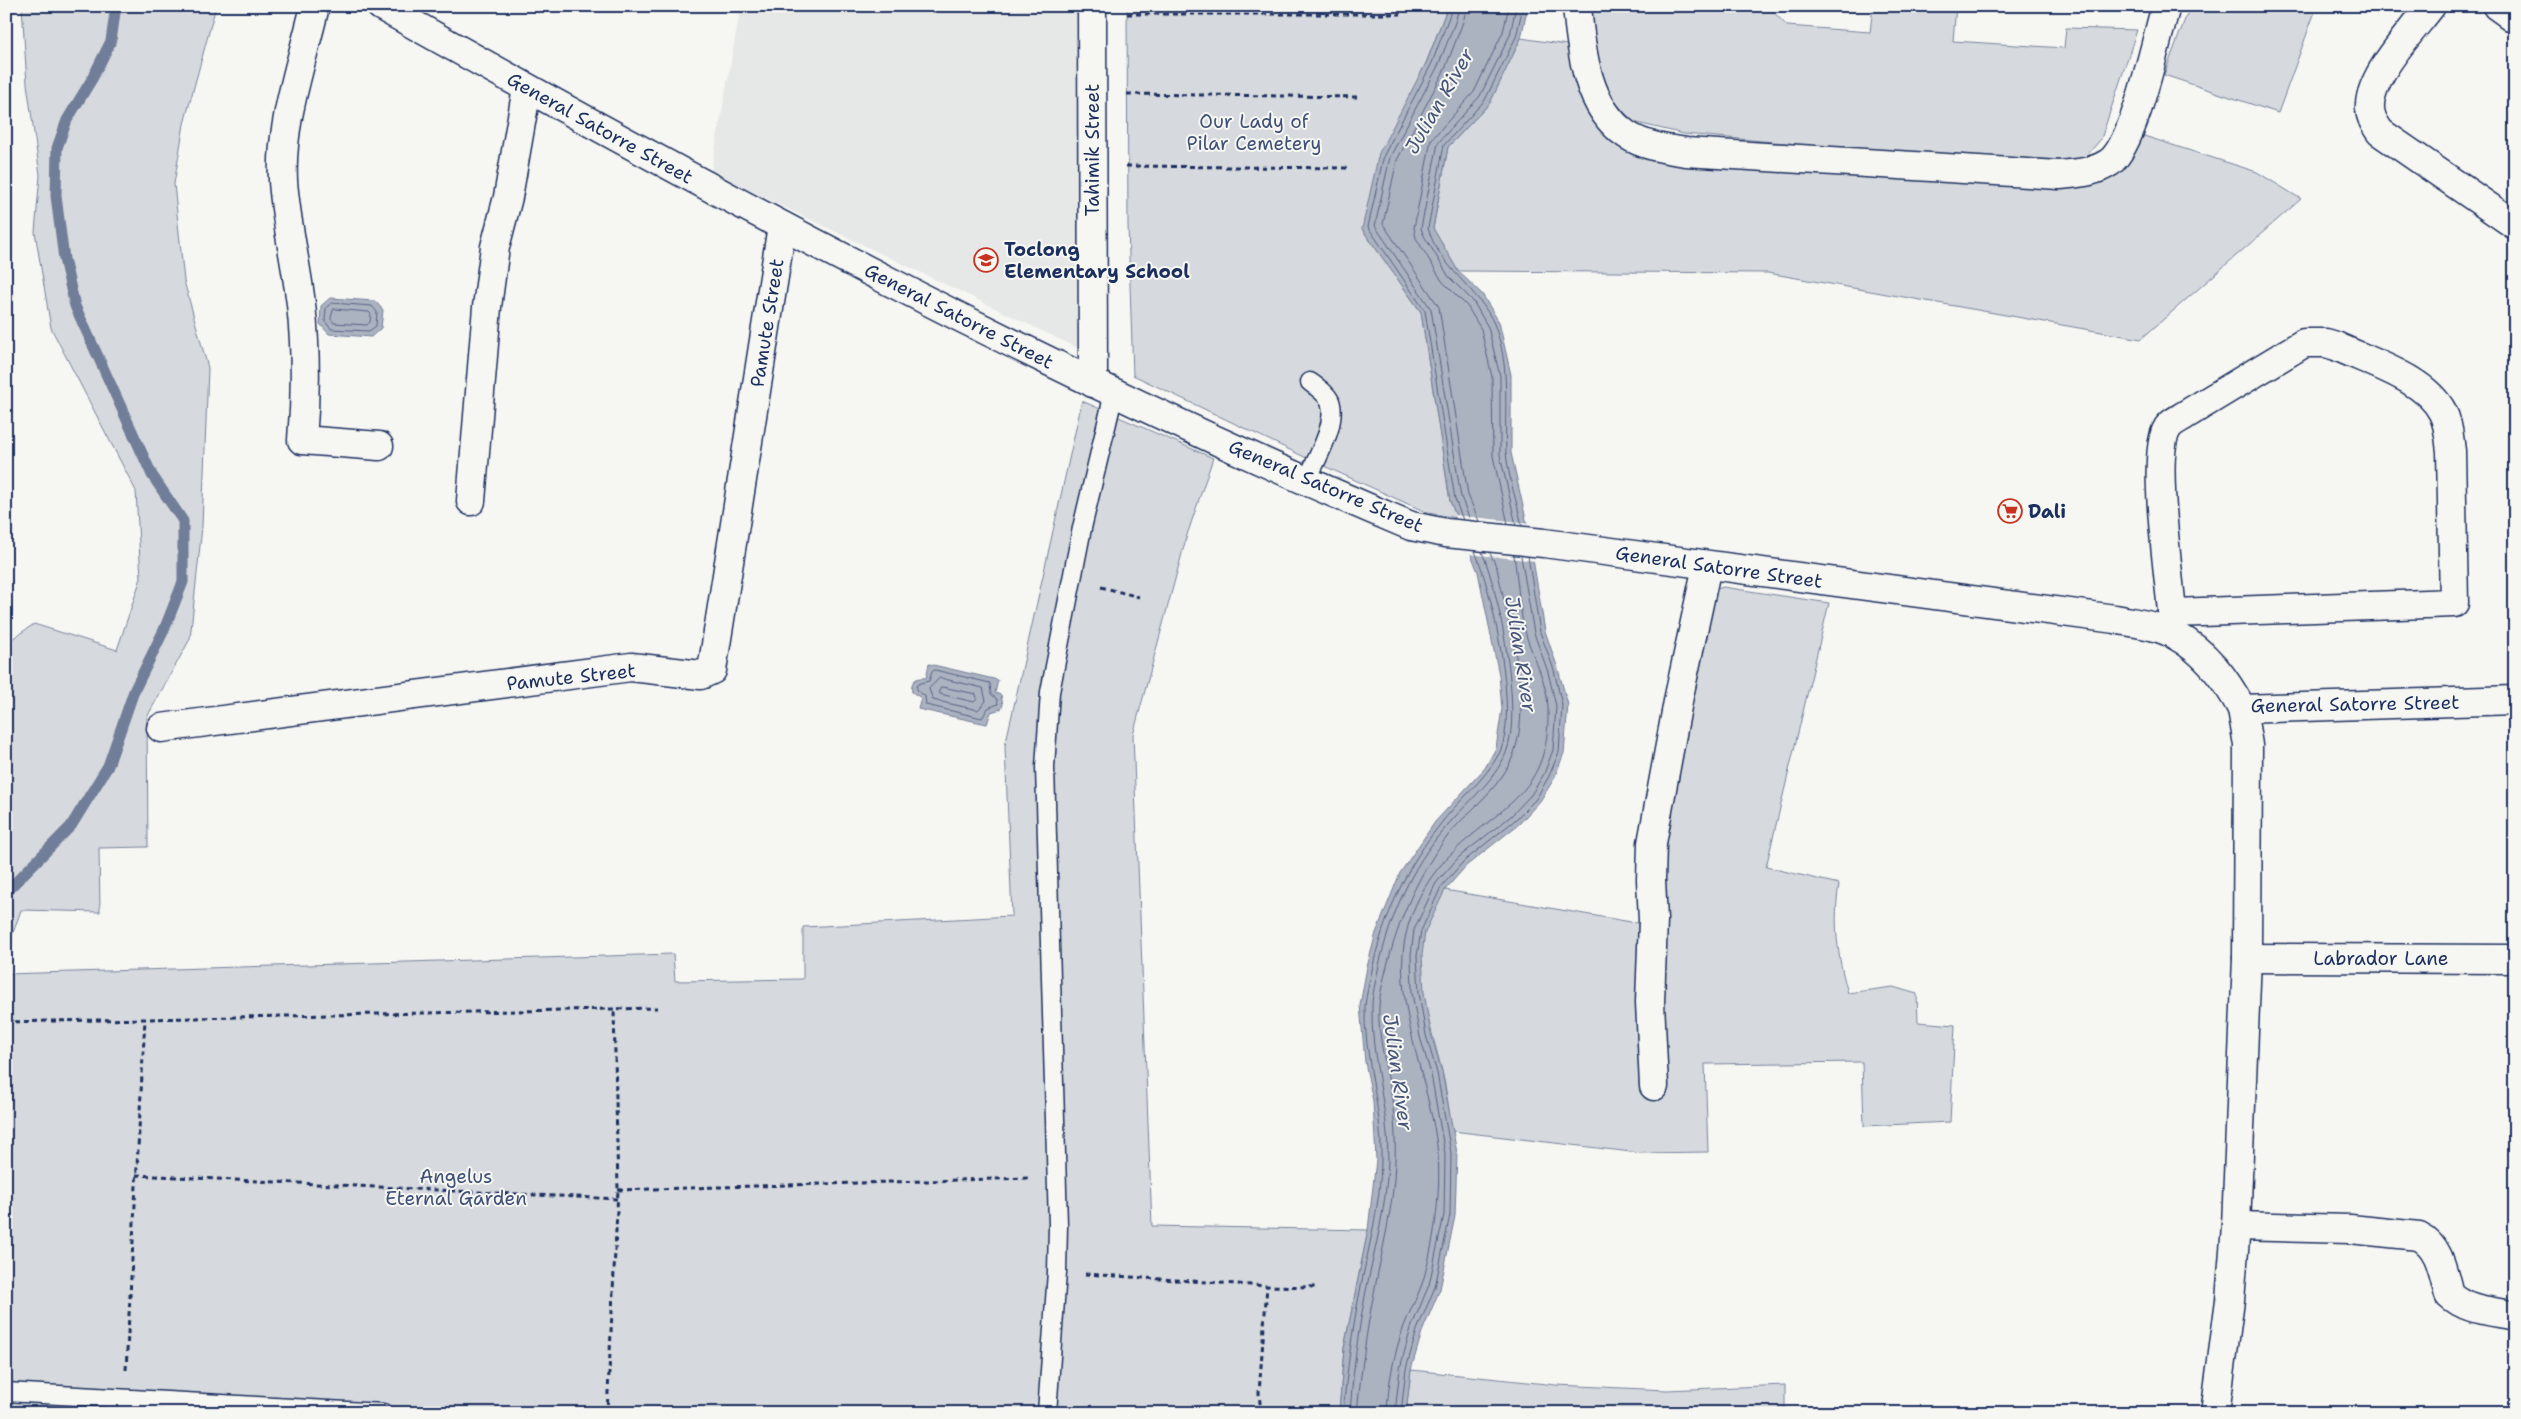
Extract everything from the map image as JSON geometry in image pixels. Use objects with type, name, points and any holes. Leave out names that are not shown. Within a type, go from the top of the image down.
[{"type":"street","points":[[315,6],[286,130],[283,181],[301,304],[305,351],[305,403],[302,440],[379,446]]},
{"type":"street","name":"General Satorre Street","points":[[380,6],[655,159],[782,226],[1103,388],[1411,526],[1446,533],[1544,543],[2115,619],[2174,624],[2225,679],[2242,709],[2515,700]]},
{"type":"street","points":[[1577,6],[1580,33],[1591,86],[1607,118],[1628,136],[1656,147],[1686,152],[2059,175],[2089,173],[2111,161],[2126,138],[2138,108],[2166,6]]},
{"type":"street","points":[[2431,6],[2385,69],[2372,91],[2369,105],[2371,119],[2380,132],[2515,225]]},
{"type":"street","points":[[2497,6],[2515,20]]},
{"type":"street","name":"Tahimik Street","points":[[1092,10],[1092,166],[1103,388]]},
{"type":"street","points":[[471,501],[487,307],[495,247],[508,197],[527,88]]},
{"type":"street","name":"Pamute Street","points":[[160,728],[631,667],[701,675],[712,670],[782,226]]},
{"type":"street","points":[[2304,343],[2326,343],[2336,346],[2414,382],[2432,396],[2443,413],[2451,451],[2454,603],[2174,624],[2160,471],[2162,442],[2167,428],[2218,394],[2304,343]]},
{"type":"street","points":[[1654,1086],[1650,1002],[1653,920],[1650,880],[1652,843],[1679,696],[1707,566]]},
{"type":"street","points":[[2215,1413],[2230,1300],[2236,1226],[2247,958],[2248,745],[2242,709]]},
{"type":"street","name":"Labrador Lane","points":[[2247,958],[2515,959]]},
{"type":"street","points":[[2236,1226],[2350,1229],[2419,1236],[2429,1240],[2434,1248],[2449,1294],[2469,1307],[2515,1316]]},
{"type":"lane","points":[[1307,480],[1331,424],[1332,412],[1329,400],[1310,382]]},
{"type":"lane","points":[[1047,1413],[1057,1272],[1045,767],[1050,692],[1072,580],[1103,388]]},
{"type":"lane","points":[[6,1392],[392,1413]]},
{"type":"path","points":[[1092,10],[1401,14]]},
{"type":"path","points":[[1092,93],[1359,97]]},
{"type":"path","points":[[1092,166],[1348,168]]},
{"type":"path","points":[[1072,580],[1139,597]]},
{"type":"path","points":[[6,1022],[657,1008]]},
{"type":"path","points":[[607,1413],[618,1190],[614,1009]]},
{"type":"path","points":[[125,1398],[145,1019]]},
{"type":"path","points":[[136,1175],[617,1199]]},
{"type":"path","points":[[618,1190],[1056,1177]]},
{"type":"path","points":[[1057,1272],[1267,1286],[1318,1287]]},
{"type":"path","points":[[1261,1413],[1260,1375],[1267,1286]]},
{"type":"shaded area","name":"Toclong Elementary School","points":[[741,6],[1080,6],[1078,348],[711,172]]},
{"type":"green space","points":[[22,6],[216,6],[184,124],[174,184],[184,281],[208,368],[202,527],[190,639],[147,717],[148,847],[99,848],[100,912],[21,910],[6,953],[6,643],[34,624],[117,650],[141,578],[136,491],[51,328],[35,232],[40,175],[27,84]]},
{"type":"green space","name":"Our Lady of Pilar Cemetery","points":[[1127,6],[1448,6],[1362,229],[1421,312],[1450,501],[1457,518],[1428,513],[1315,462],[1133,375],[1128,225]]},
{"type":"green space","points":[[1589,6],[1768,6],[1787,26],[1870,32],[1873,6],[1956,6],[1953,41],[2064,48],[2066,28],[2137,30],[2101,139],[2082,161],[1874,151],[1684,134],[1633,122],[1604,89],[1588,25]]},
{"type":"green space","points":[[2190,6],[2317,6],[2278,113],[2164,75]]},
{"type":"green space","points":[[1521,38],[1567,45],[1593,120],[1623,147],[2068,185],[2141,135],[2257,172],[2301,199],[2141,339],[1768,273],[1458,271],[1433,229],[1448,147],[1490,103]]},
{"type":"green space","name":"Angelus Eternal Garden","points":[[1082,401],[1213,458],[1187,535],[1133,735],[1152,1226],[1368,1230],[1344,1348],[1339,1413],[6,1413],[6,974],[673,954],[675,981],[803,979],[803,927],[1012,916],[1005,746]]},
{"type":"green space","points":[[1723,587],[1829,603],[1766,867],[1839,884],[1836,912],[1837,938],[1848,993],[1893,987],[1917,994],[1918,1022],[1955,1025],[1950,1122],[1864,1126],[1862,1062],[1705,1064],[1708,1152],[1640,1153],[1452,1131],[1444,1078],[1422,985],[1422,949],[1425,932],[1434,910],[1445,890],[1660,927],[1658,880],[1712,591]]},
{"type":"green space","points":[[1411,1370],[1556,1385],[1667,1390],[1785,1385],[1785,1413],[1406,1413]]},
{"type":"water","name":"Julian River","points":[[1448,6],[1528,6],[1521,38],[1490,103],[1448,147],[1433,228],[1458,271],[1482,294],[1499,322],[1511,375],[1511,453],[1527,524],[1545,631],[1568,705],[1564,753],[1554,779],[1540,801],[1519,824],[1466,866],[1445,890],[1425,932],[1422,955],[1424,992],[1431,1034],[1442,1072],[1457,1153],[1455,1216],[1440,1289],[1422,1332],[1411,1370],[1406,1413],[1339,1413],[1344,1348],[1368,1230],[1376,1160],[1373,1101],[1365,1062],[1360,1005],[1367,967],[1376,933],[1400,873],[1435,822],[1485,768],[1496,748],[1502,709],[1499,675],[1478,572],[1450,501],[1421,312],[1362,229],[1379,153],[1427,61]]},
{"type":"water","points":[[330,298],[375,301],[383,310],[381,328],[371,337],[329,334],[320,324],[321,306]]},
{"type":"water","points":[[929,664],[998,680],[995,693],[1001,695],[1003,705],[1001,709],[991,712],[987,724],[918,709],[921,698],[912,692],[912,685],[914,680],[926,678]]},
{"type":"pier","points":[[1454,515],[1529,523],[1536,561],[1468,554]]},
{"type":"waterway","points":[[6,892],[71,826],[108,766],[134,691],[164,630],[183,582],[183,521],[152,475],[75,306],[64,259],[56,196],[57,148],[67,120],[92,79],[111,41],[116,6]]},
{"type":"place","name":"Toclong Elementary School","points":[[986,260]]},
{"type":"place","name":"Dali","points":[[2010,511]]}]
